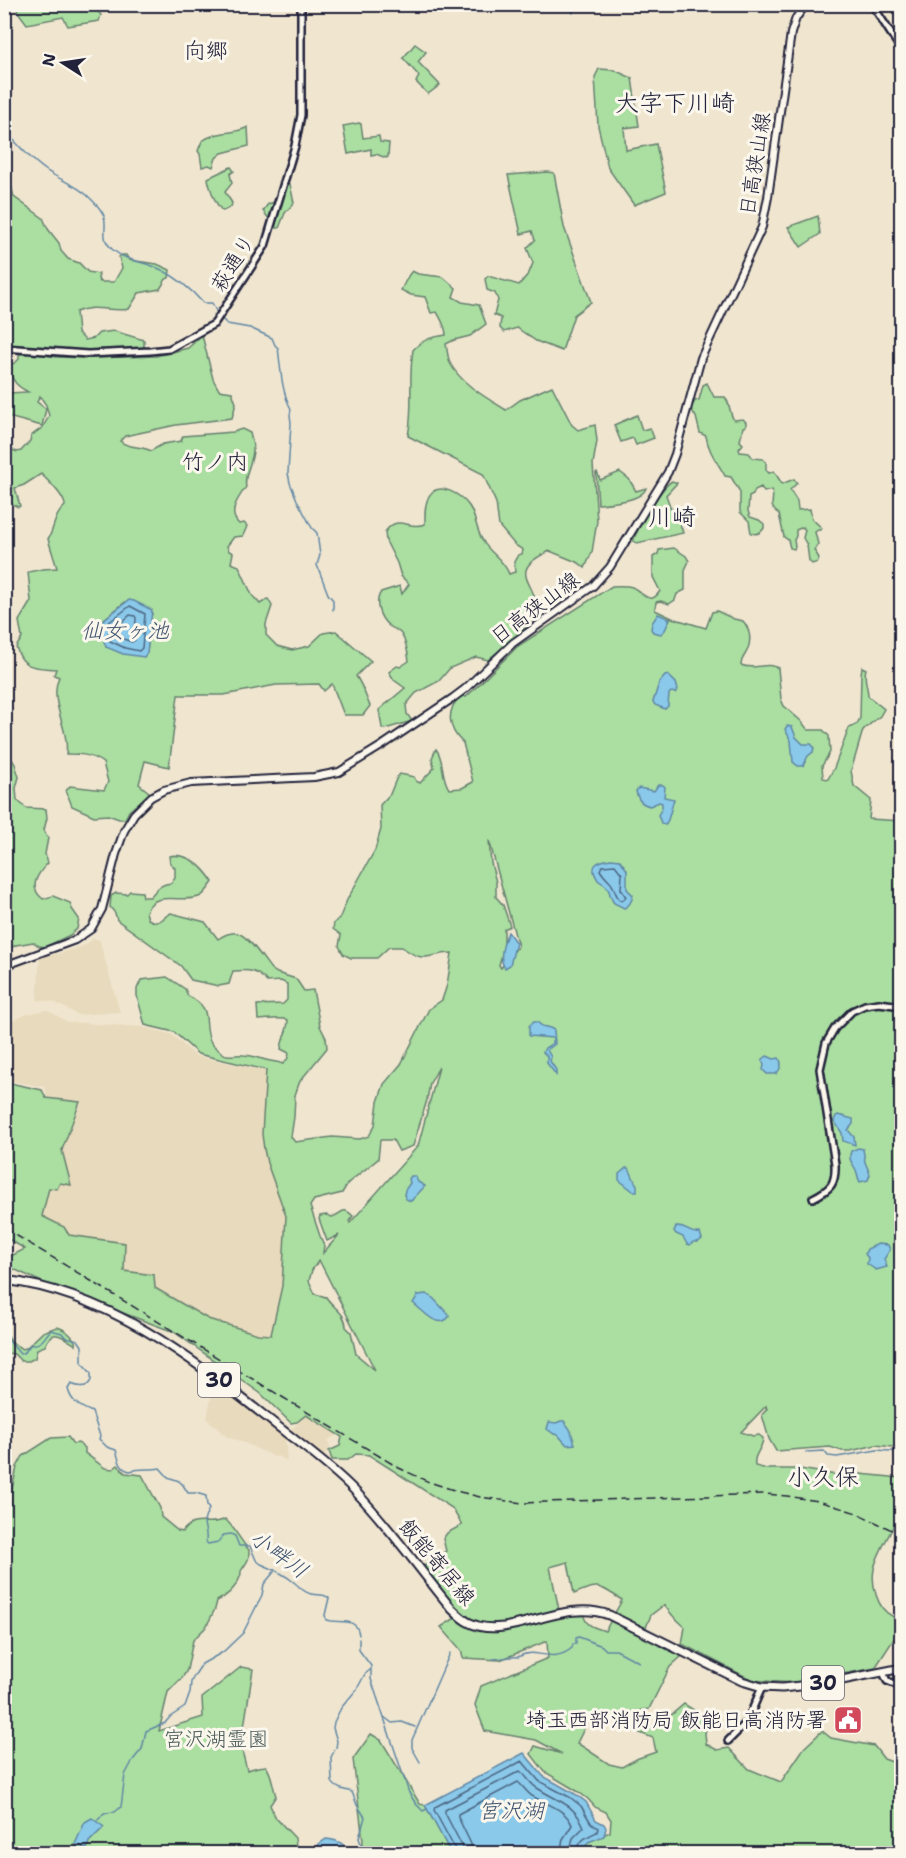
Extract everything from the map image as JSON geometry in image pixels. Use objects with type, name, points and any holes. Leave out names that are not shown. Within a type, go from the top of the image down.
[{"type":"main road","name":"日高狭山線","points":[[4,966],[75,940],[91,929],[102,909],[124,831],[134,814],[151,797],[164,790],[191,783],[314,777],[339,772],[453,698],[513,643],[602,577],[668,472],[701,358],[762,227],[791,33],[796,18],[806,4]]},
{"type":"main road","name":"飯能寄居線","points":[[4,1280],[58,1291],[98,1306],[171,1346],[206,1370],[343,1480],[366,1504],[452,1609],[469,1623],[484,1627],[497,1627],[572,1611],[594,1611],[609,1616],[742,1681],[762,1687],[804,1686],[902,1668]]},
{"type":"street","name":"萩通り","points":[[4,348],[88,354],[169,349],[214,324],[265,246],[295,144],[301,115],[301,4]]},
{"type":"street","points":[[872,4],[902,51]]},
{"type":"street","points":[[813,1198],[830,1188],[835,1175],[819,1069],[826,1043],[835,1028],[852,1011],[865,1005],[879,1003],[902,1006]]},
{"type":"street","points":[[883,1672],[887,1681],[902,1686]]},
{"type":"street","points":[[728,1741],[747,1722],[762,1687]]},
{"type":"shaded area","points":[[94,938],[100,940],[120,1012],[78,1015],[54,1002],[37,1000],[40,958],[75,949]]},
{"type":"shaded area","points":[[47,1010],[68,1022],[142,1027],[171,1034],[196,1056],[270,1072],[289,1215],[286,1288],[271,1339],[223,1332],[121,1274],[62,1227],[39,1216],[47,1189],[82,1101],[47,1097],[45,1087],[5,1080],[5,1024],[27,1014]]},
{"type":"shaded area","points":[[214,1381],[285,1438],[287,1461],[227,1437],[207,1419]]},
{"type":"shaded area","points":[[306,1416],[337,1435],[328,1440],[330,1447],[322,1459],[288,1432]]},
{"type":"green space","points":[[16,5],[75,5],[81,10],[92,9],[101,15],[99,21],[68,26],[63,17],[27,24]]},
{"type":"green space","points":[[415,44],[426,52],[418,62],[440,85],[428,94],[416,82],[419,76],[403,58]]},
{"type":"green space","points":[[599,69],[614,70],[632,78],[639,126],[624,128],[626,150],[656,144],[666,192],[634,205],[608,168],[598,126],[595,77]]},
{"type":"green space","points":[[359,123],[363,138],[379,136],[380,142],[389,143],[388,157],[371,155],[371,149],[348,154],[343,126]]},
{"type":"green space","points":[[248,127],[249,146],[222,153],[216,158],[213,167],[209,165],[202,167],[198,151],[202,141],[214,135]]},
{"type":"green space","points":[[231,167],[234,171],[230,174],[232,183],[225,192],[232,203],[231,207],[223,211],[215,201],[208,178]]},
{"type":"green space","points":[[554,173],[564,227],[591,302],[574,315],[562,351],[536,341],[517,328],[504,332],[500,328],[501,318],[494,315],[498,300],[495,293],[487,290],[485,279],[488,276],[519,285],[529,273],[533,263],[527,248],[535,240],[532,231],[521,234],[508,175]]},
{"type":"green space","points":[[290,184],[294,203],[285,213],[279,228],[276,228],[263,211],[268,204],[281,200]]},
{"type":"green space","points":[[11,185],[14,197],[43,218],[59,243],[61,251],[68,259],[79,263],[88,272],[99,274],[100,282],[114,282],[122,268],[119,257],[122,255],[126,255],[129,260],[157,264],[170,270],[169,278],[160,289],[139,293],[129,309],[90,308],[76,312],[78,333],[85,340],[94,338],[99,333],[114,331],[144,340],[144,349],[88,352],[6,345],[4,186]]},
{"type":"green space","points":[[818,216],[820,234],[801,247],[788,227]]},
{"type":"green space","points":[[412,271],[418,274],[443,277],[456,288],[453,297],[462,302],[479,305],[486,324],[470,336],[446,344],[450,363],[468,384],[506,410],[520,400],[552,386],[572,425],[578,430],[595,425],[597,441],[593,464],[597,521],[592,552],[585,568],[579,563],[550,551],[535,559],[528,566],[527,580],[534,595],[535,615],[521,632],[488,660],[476,657],[450,668],[439,681],[416,693],[406,705],[407,714],[412,721],[385,729],[382,728],[379,710],[405,688],[394,680],[389,672],[409,661],[403,637],[383,619],[378,600],[381,592],[400,586],[402,594],[409,584],[401,576],[386,541],[385,532],[390,526],[399,523],[414,526],[425,524],[429,496],[433,491],[444,489],[461,498],[469,506],[483,541],[509,574],[515,572],[514,562],[523,550],[515,545],[499,526],[496,503],[483,474],[408,436],[413,350],[428,339],[446,335],[440,317],[437,312],[431,313],[425,297],[411,295],[401,290]]},
{"type":"green space","points":[[202,335],[213,379],[219,390],[232,392],[236,403],[232,418],[176,425],[125,436],[120,441],[151,451],[163,444],[181,441],[183,436],[233,432],[242,429],[250,433],[253,453],[246,477],[246,487],[234,510],[239,524],[244,523],[247,526],[243,536],[234,537],[227,546],[233,553],[231,563],[239,566],[252,595],[260,604],[268,599],[272,606],[266,624],[266,635],[277,646],[292,650],[309,646],[323,633],[336,631],[371,661],[356,676],[370,706],[363,715],[344,715],[332,684],[324,691],[319,684],[276,685],[224,695],[178,695],[169,767],[145,761],[139,784],[150,793],[129,811],[125,819],[108,815],[94,816],[72,806],[66,791],[70,786],[104,790],[108,782],[103,763],[85,755],[66,754],[65,735],[57,706],[56,686],[59,677],[54,675],[56,669],[30,666],[22,659],[16,647],[22,638],[19,621],[31,601],[28,572],[57,568],[48,539],[57,517],[65,506],[59,493],[41,474],[15,488],[20,506],[8,502],[5,489],[4,451],[7,454],[13,450],[21,451],[30,441],[31,436],[43,427],[49,416],[46,405],[40,396],[37,402],[46,409],[42,426],[8,417],[9,393],[28,392],[19,387],[11,373],[5,370],[5,365],[15,363],[19,359],[19,354],[93,358],[156,356],[188,348]],"holes":[[[125,602],[152,614],[147,653],[106,647],[103,620]]]},
{"type":"green space","points":[[707,383],[714,397],[725,397],[734,420],[743,419],[746,422],[740,441],[743,444],[739,449],[740,452],[749,453],[753,458],[763,459],[766,462],[766,470],[769,473],[774,471],[782,484],[794,479],[797,483],[790,490],[797,501],[798,510],[810,509],[812,519],[822,528],[815,532],[818,544],[814,550],[819,558],[818,562],[812,564],[809,561],[807,545],[803,538],[805,530],[803,527],[796,530],[795,547],[790,548],[788,540],[784,537],[779,514],[772,506],[772,490],[764,492],[761,487],[749,497],[750,517],[764,524],[760,532],[751,533],[749,521],[740,512],[740,492],[731,477],[725,476],[716,462],[706,436],[700,433],[691,408],[695,401],[699,400],[703,385]]},
{"type":"green space","points":[[637,415],[642,430],[650,428],[654,438],[636,445],[633,438],[621,442],[614,425]]},
{"type":"green space","points":[[597,472],[600,480],[620,472],[629,479],[636,491],[646,488],[639,496],[632,499],[598,504]]},
{"type":"green space","points":[[672,481],[677,483],[666,495],[671,509],[678,509],[678,519],[683,533],[637,543],[633,541],[644,518]]},
{"type":"green space","points":[[674,548],[686,556],[689,561],[685,570],[685,590],[677,594],[675,600],[669,604],[656,602],[655,610],[672,618],[706,628],[712,612],[717,611],[743,621],[750,639],[741,665],[751,667],[769,665],[778,668],[781,699],[784,706],[808,730],[823,730],[829,736],[830,752],[822,766],[823,778],[828,779],[849,728],[857,724],[860,718],[862,667],[866,669],[868,696],[884,709],[880,716],[863,730],[851,771],[854,786],[871,800],[869,819],[902,821],[901,1448],[876,1445],[850,1451],[830,1447],[776,1451],[769,1439],[762,1415],[767,1409],[766,1406],[741,1432],[753,1436],[759,1435],[763,1438],[755,1458],[755,1466],[767,1469],[800,1469],[842,1476],[860,1474],[901,1478],[901,1529],[894,1525],[878,1558],[873,1575],[874,1589],[882,1608],[894,1617],[901,1618],[901,1628],[875,1668],[793,1683],[752,1680],[682,1644],[685,1627],[664,1605],[651,1615],[643,1635],[682,1656],[670,1667],[649,1709],[588,1721],[577,1743],[609,1764],[622,1767],[656,1752],[653,1738],[635,1731],[637,1725],[641,1729],[656,1728],[671,1722],[669,1717],[684,1704],[708,1723],[705,1733],[706,1744],[717,1750],[729,1748],[749,1769],[781,1782],[804,1748],[822,1731],[831,1738],[874,1746],[884,1759],[901,1765],[901,1853],[582,1853],[588,1842],[610,1832],[611,1820],[606,1812],[595,1807],[577,1791],[545,1772],[531,1754],[535,1746],[562,1754],[536,1740],[485,1731],[475,1705],[481,1686],[548,1658],[547,1641],[500,1660],[463,1658],[461,1650],[441,1627],[460,1615],[423,1569],[426,1564],[446,1551],[443,1539],[447,1533],[462,1525],[452,1508],[369,1455],[356,1454],[348,1460],[332,1460],[329,1451],[340,1446],[342,1437],[306,1415],[297,1422],[291,1423],[260,1393],[174,1332],[48,1285],[5,1265],[5,1259],[25,1249],[5,1237],[5,1082],[42,1090],[46,1098],[80,1102],[62,1150],[71,1185],[60,1183],[57,1189],[49,1188],[42,1216],[64,1227],[69,1235],[125,1243],[124,1271],[154,1275],[155,1288],[208,1319],[258,1334],[271,1335],[282,1286],[286,1216],[264,1149],[262,1134],[266,1070],[198,1054],[174,1032],[145,1025],[137,989],[141,980],[167,977],[185,989],[188,996],[196,1000],[204,1009],[210,1040],[221,1052],[283,1064],[289,1053],[281,1049],[288,1020],[258,1020],[257,1005],[283,1004],[287,1000],[287,984],[281,981],[267,982],[256,973],[248,971],[233,971],[229,984],[219,986],[191,980],[181,966],[117,920],[110,907],[111,896],[116,893],[127,894],[130,891],[142,892],[143,897],[150,897],[161,886],[171,883],[175,877],[175,868],[170,863],[169,856],[183,856],[200,866],[213,882],[205,893],[194,898],[156,901],[146,912],[148,919],[158,922],[171,913],[205,922],[218,939],[229,933],[241,934],[271,969],[296,979],[304,991],[313,990],[327,1048],[300,1081],[295,1095],[291,1137],[295,1142],[332,1137],[360,1139],[369,1136],[375,1125],[378,1102],[384,1084],[401,1064],[429,1009],[442,1000],[452,953],[422,957],[402,947],[389,947],[377,958],[351,958],[343,954],[339,946],[341,935],[333,929],[334,923],[340,917],[375,850],[381,829],[380,805],[390,794],[400,774],[414,777],[420,783],[434,768],[432,758],[436,749],[441,758],[444,778],[449,789],[462,788],[473,782],[463,743],[451,725],[451,713],[456,701],[461,695],[466,697],[518,646],[612,586],[632,587],[646,597],[656,596],[660,591],[653,577],[653,557],[658,554],[659,550]],"holes":[[[489,840],[518,946],[501,968],[499,965],[504,947],[504,929],[510,926],[503,905],[496,897],[496,882],[491,863]],[[439,1067],[418,1146],[350,1223],[353,1216],[347,1211],[342,1211],[332,1217],[320,1216],[327,1241],[339,1235],[323,1253],[324,1245],[310,1206],[314,1200],[342,1193],[348,1183],[378,1159],[380,1140],[393,1140],[399,1151],[413,1146],[430,1083]],[[319,1260],[375,1370],[356,1354],[351,1332],[346,1327],[342,1314],[326,1297],[315,1294],[309,1281],[312,1270]],[[568,1562],[574,1594],[599,1587],[622,1600],[605,1631],[588,1623],[583,1612],[566,1615],[559,1610],[550,1567]]]},
{"type":"green space","points":[[5,751],[15,764],[19,777],[16,788],[17,800],[26,808],[46,809],[47,818],[44,830],[48,838],[45,854],[48,863],[36,881],[38,895],[43,899],[53,896],[70,903],[79,919],[77,929],[70,935],[45,947],[33,942],[16,945],[5,951],[4,819],[7,809],[4,806]]},
{"type":"green space","points":[[57,1327],[69,1334],[76,1345],[55,1335],[51,1336],[45,1346],[37,1349],[35,1358],[29,1361],[21,1361],[14,1354],[7,1353],[5,1329],[11,1342],[22,1349],[43,1332]]},
{"type":"green space","name":"宮沢湖霊園","points":[[4,1421],[9,1456],[6,1505],[11,1505],[9,1494],[17,1467],[23,1456],[51,1438],[68,1437],[73,1444],[78,1443],[85,1448],[85,1453],[105,1468],[113,1469],[118,1465],[125,1473],[142,1475],[160,1508],[161,1517],[178,1531],[182,1532],[198,1522],[225,1519],[249,1550],[248,1560],[236,1585],[227,1595],[217,1601],[206,1627],[193,1640],[187,1670],[168,1692],[159,1731],[203,1717],[202,1698],[241,1667],[253,1669],[241,1747],[247,1770],[266,1766],[276,1796],[270,1805],[276,1818],[295,1838],[297,1853],[5,1853]]},
{"type":"green space","points":[[371,1734],[381,1740],[420,1804],[425,1805],[451,1853],[359,1853],[363,1841],[353,1759]]},
{"type":"water","name":"仙女ヶ池","points":[[129,600],[152,610],[147,653],[144,657],[123,654],[106,647],[104,641],[103,620]]},
{"type":"water","points":[[658,614],[670,619],[661,634],[651,629]]},
{"type":"water","points":[[668,675],[676,683],[678,690],[669,694],[668,706],[665,709],[653,702],[659,683]]},
{"type":"water","points":[[787,726],[792,727],[796,737],[803,744],[811,744],[814,747],[803,766],[798,766],[793,762],[791,741],[785,729]]},
{"type":"water","points":[[658,785],[665,787],[664,797],[674,799],[665,825],[661,823],[658,815],[662,803],[650,806],[644,804],[636,791],[639,788],[654,791]]},
{"type":"water","points":[[611,859],[620,860],[627,870],[627,889],[633,895],[630,903],[624,908],[614,903],[605,885],[595,875],[594,867],[598,863]]},
{"type":"water","points":[[508,932],[516,943],[510,965],[505,968],[502,956]]},
{"type":"water","points":[[533,1022],[554,1030],[555,1044],[547,1050],[556,1075],[547,1063],[547,1056],[543,1052],[553,1043],[553,1038],[529,1036],[529,1026]]},
{"type":"water","points":[[767,1056],[774,1059],[779,1058],[781,1062],[776,1074],[767,1074],[763,1070],[762,1060]]},
{"type":"water","points":[[838,1115],[853,1119],[853,1124],[848,1130],[854,1137],[855,1145],[843,1141],[842,1133],[834,1121]]},
{"type":"water","points":[[858,1148],[863,1149],[870,1174],[868,1180],[860,1182],[850,1158],[851,1151]]},
{"type":"water","points":[[626,1168],[631,1172],[637,1185],[637,1191],[633,1191],[619,1180],[619,1174]]},
{"type":"water","points":[[411,1176],[415,1176],[418,1182],[425,1186],[411,1201],[404,1195]]},
{"type":"water","points":[[676,1227],[700,1233],[702,1239],[690,1245],[687,1244],[683,1237],[674,1231]]},
{"type":"water","points":[[878,1244],[888,1245],[890,1250],[884,1259],[887,1267],[876,1270],[867,1264],[868,1258],[865,1254],[867,1249]]},
{"type":"water","points":[[426,1294],[432,1297],[449,1317],[445,1320],[435,1320],[413,1303],[418,1295]]},
{"type":"water","points":[[564,1421],[570,1429],[575,1444],[567,1445],[558,1435],[547,1429],[549,1422]]},
{"type":"water","name":"宮沢湖","points":[[524,1753],[543,1776],[586,1802],[596,1820],[604,1824],[606,1828],[604,1836],[588,1842],[582,1853],[451,1853],[425,1805]]},
{"type":"water","points":[[92,1818],[104,1827],[89,1842],[87,1849],[75,1844],[85,1822]]},
{"type":"water","points":[[326,1839],[340,1843],[349,1853],[314,1853],[319,1844]]},
{"type":"waterway","points":[[570,4],[573,13]]},
{"type":"waterway","points":[[4,129],[41,167],[83,192],[96,204],[104,216],[106,241],[113,250],[175,278],[203,303],[212,303],[218,315]]},
{"type":"waterway","points":[[221,318],[227,324],[250,328],[272,338],[278,348],[283,387],[291,409],[288,473],[290,483],[312,528],[317,533],[320,555],[317,565],[328,594],[333,600],[333,610]]},
{"type":"waterway","name":"小畔川","points":[[4,1335],[20,1354],[25,1352],[30,1345],[41,1342],[51,1330],[78,1340],[82,1346],[82,1363],[91,1373],[91,1380],[85,1386],[71,1384],[68,1389],[69,1394],[77,1404],[92,1412],[99,1439],[107,1447],[116,1450],[124,1468],[130,1471],[160,1468],[168,1477],[179,1481],[188,1493],[206,1496],[209,1509],[204,1523],[208,1544],[218,1542],[223,1535],[235,1536],[239,1546],[250,1546],[256,1560],[261,1564],[288,1578],[306,1592],[329,1598],[326,1620],[351,1623],[358,1629],[359,1635]]},
{"type":"waterway","points":[[4,1369],[6,1386]]},
{"type":"waterway","points":[[4,1386],[8,1397],[4,1401]]},
{"type":"waterway","points":[[4,1426],[8,1447],[4,1488]]},
{"type":"waterway","points":[[806,1452],[824,1451],[828,1456],[837,1457],[877,1450],[902,1452]]},
{"type":"waterway","points":[[98,1820],[104,1813],[115,1812],[121,1807],[125,1775],[142,1749],[146,1731],[165,1723],[185,1707],[194,1676],[202,1664],[223,1652],[243,1633],[262,1595],[264,1584],[274,1572]]},
{"type":"waterway","points":[[493,1659],[518,1657],[531,1653],[558,1655],[572,1648],[573,1644],[576,1644],[576,1638],[579,1637],[602,1646],[606,1650],[616,1650],[639,1662]]},
{"type":"waterway","name":"小畔川","points":[[359,1639],[359,1650],[371,1666],[371,1679],[409,1793],[423,1811],[427,1809]]},
{"type":"waterway","points":[[420,1762],[412,1748],[412,1740],[450,1653]]},
{"type":"waterway","points":[[360,1854],[362,1847],[359,1838],[365,1817],[352,1792],[338,1788],[332,1782],[331,1757],[337,1741],[333,1728],[334,1722],[341,1708],[370,1670]]},
{"type":"waterway","points":[[384,1717],[392,1723],[402,1722],[415,1727]]},
{"type":"waterway","points":[[75,1854],[79,1846]]},
{"type":"railway","points":[[4,1228],[399,1468],[429,1482],[480,1497],[522,1503],[764,1494],[787,1496],[818,1501],[857,1513],[902,1535]]},
{"type":"place","name":"埼玉西部消防局 飯能日高消防署","points":[[848,1720]]},
{"type":"district","name":"向郷","points":[[206,50]]},
{"type":"district","name":"大字下川崎","points":[[675,103]]},
{"type":"district","name":"竹ノ内","points":[[215,461]]},
{"type":"district","name":"川崎","points":[[672,517]]},
{"type":"district","name":"小久保","points":[[823,1477]]}]
